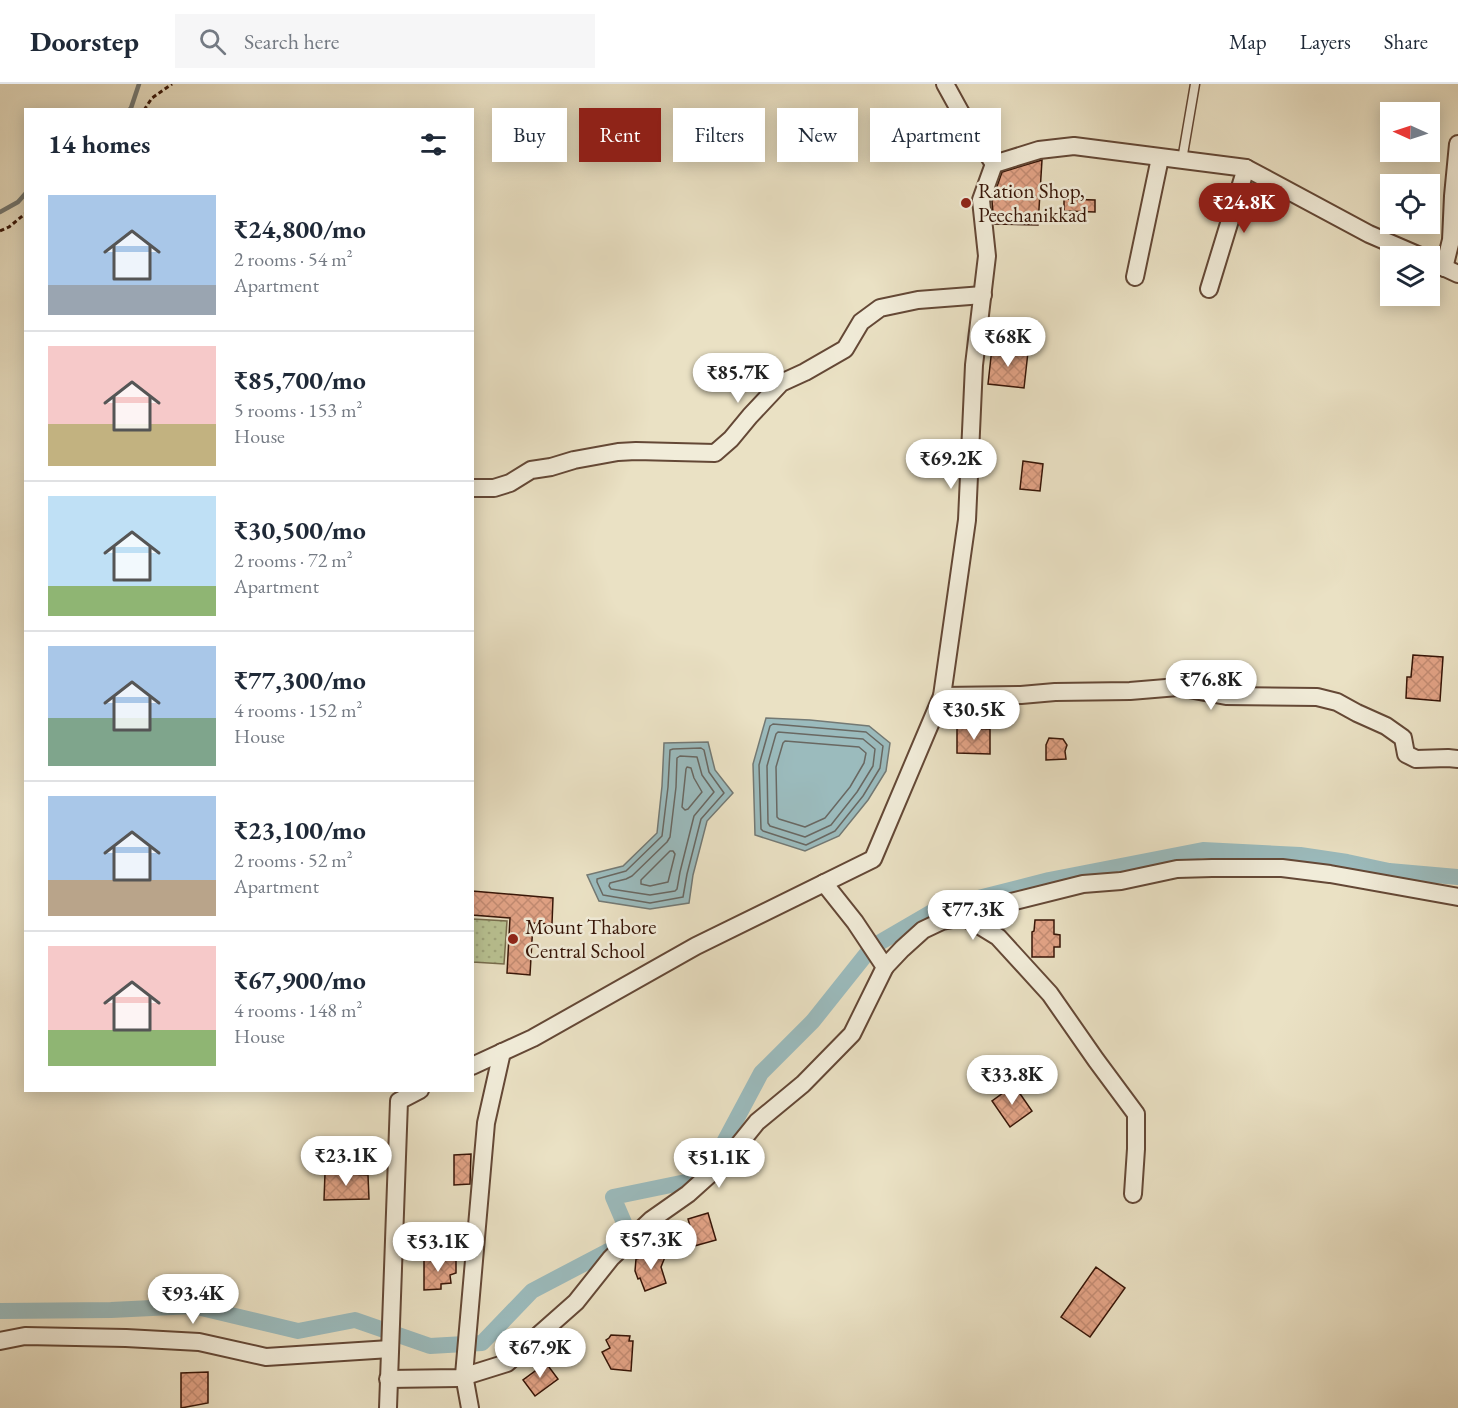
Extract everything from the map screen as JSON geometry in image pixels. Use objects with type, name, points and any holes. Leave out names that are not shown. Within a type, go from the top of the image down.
[{"type":"street","points":[[945,84],[994,164]]},
{"type":"street","points":[[1444,268],[1450,240],[1458,144]]},
{"type":"street","points":[[994,164],[1039,150],[1074,146],[1246,168],[1369,234],[1397,246]]},
{"type":"street","points":[[1135,277],[1160,158]]},
{"type":"street","points":[[474,1065],[533,1038],[696,946],[873,859],[942,696],[967,520],[974,365],[987,256],[981,200],[994,164]]},
{"type":"street","points":[[1209,290],[1246,168]]},
{"type":"street","points":[[474,488],[494,488],[510,483],[531,470],[551,468],[574,460],[618,452],[636,450],[715,453],[731,439],[781,383],[845,350],[861,322],[880,308],[918,300],[982,295]]},
{"type":"street","points":[[942,696],[1130,691],[1178,687],[1226,696],[1317,698],[1337,702],[1386,726],[1403,738],[1406,754],[1416,759],[1458,759]]},
{"type":"street","points":[[388,1380],[459,1378],[507,1362],[576,1302],[611,1258],[651,1220],[688,1194],[728,1158],[757,1122],[803,1084],[852,1034],[885,968],[923,930],[942,921],[963,917],[999,904],[1083,884],[1122,881],[1177,870],[1212,867],[1282,868],[1330,874],[1458,897]]},
{"type":"street","points":[[824,883],[855,922],[885,968]]},
{"type":"street","points":[[963,917],[998,937],[1050,994],[1136,1114],[1133,1194]]},
{"type":"street","points":[[470,1408],[464,1376],[486,1123],[502,1053]]},
{"type":"street","points":[[388,1408],[399,1101],[416,1092]]},
{"type":"street","points":[[0,1341],[26,1336],[199,1342],[266,1357],[390,1349]]},
{"type":"lane","points":[[1182,160],[1195,84]]},
{"type":"path","points":[[145,108],[152,98],[172,84]]},
{"type":"path","points":[[0,231],[24,215]]},
{"type":"green space","points":[[474,919],[507,921],[504,964],[474,962]]},
{"type":"water","points":[[766,718],[869,726],[890,743],[886,771],[868,800],[839,836],[805,851],[755,835],[753,764]]},
{"type":"water","points":[[708,742],[715,770],[733,793],[707,821],[693,875],[689,903],[650,909],[599,901],[587,875],[623,866],[657,833],[664,743]]},
{"type":"building","points":[[1042,160],[1038,225],[994,224],[992,201],[1002,172]]},
{"type":"building","points":[[1064,199],[1095,200],[1095,212],[1064,211]]},
{"type":"building","points":[[992,348],[1028,352],[1024,388],[988,384]]},
{"type":"building","points":[[1023,461],[1043,464],[1040,491],[1020,489]]},
{"type":"building","points":[[1413,655],[1443,657],[1440,701],[1406,698],[1407,677],[1411,677]]},
{"type":"building","points":[[957,728],[990,729],[990,754],[957,753]]},
{"type":"building","points":[[1049,738],[1063,739],[1067,745],[1066,759],[1046,760],[1046,745]]},
{"type":"building","points":[[474,891],[553,898],[552,924],[533,923],[530,975],[507,973],[510,918],[474,915]]},
{"type":"building","points":[[1035,920],[1054,920],[1054,934],[1060,935],[1060,947],[1054,947],[1054,957],[1032,957],[1032,932]]},
{"type":"building","points":[[1014,1085],[1032,1111],[1010,1127],[992,1101]]},
{"type":"building","points":[[471,1154],[470,1184],[454,1185],[454,1155]]},
{"type":"building","points":[[325,1173],[368,1175],[369,1199],[324,1200]]},
{"type":"building","points":[[708,1213],[716,1240],[680,1250],[674,1230],[690,1226],[688,1219]]},
{"type":"building","points":[[667,1252],[661,1267],[666,1283],[645,1291],[635,1271],[636,1259]]},
{"type":"building","points":[[424,1259],[456,1259],[456,1273],[450,1275],[451,1283],[441,1284],[441,1289],[424,1290]]},
{"type":"building","points":[[1096,1267],[1125,1288],[1090,1337],[1061,1317]]},
{"type":"building","points":[[611,1335],[630,1336],[629,1341],[633,1341],[631,1371],[611,1369],[602,1352],[610,1348],[606,1340]]},
{"type":"building","points":[[546,1363],[558,1379],[535,1396],[523,1380]]},
{"type":"building","points":[[208,1372],[208,1403],[181,1408],[181,1373]]},
{"type":"waterway","points":[[131,108],[139,84]]},
{"type":"waterway","points":[[0,212],[18,202],[24,195]]},
{"type":"waterway","points":[[0,1311],[111,1310],[193,1306],[298,1331],[355,1320],[430,1346],[482,1343],[532,1291],[631,1239],[613,1197],[705,1178],[761,1073],[813,1021],[872,947],[939,908],[1049,880],[1203,850],[1300,855],[1389,871],[1458,877]]},
{"type":"place","name":"Ration Shop, Peechanikkad","points":[[966,203]]},
{"type":"place","name":"Mount Thabore Central School","points":[[513,939]]}]
